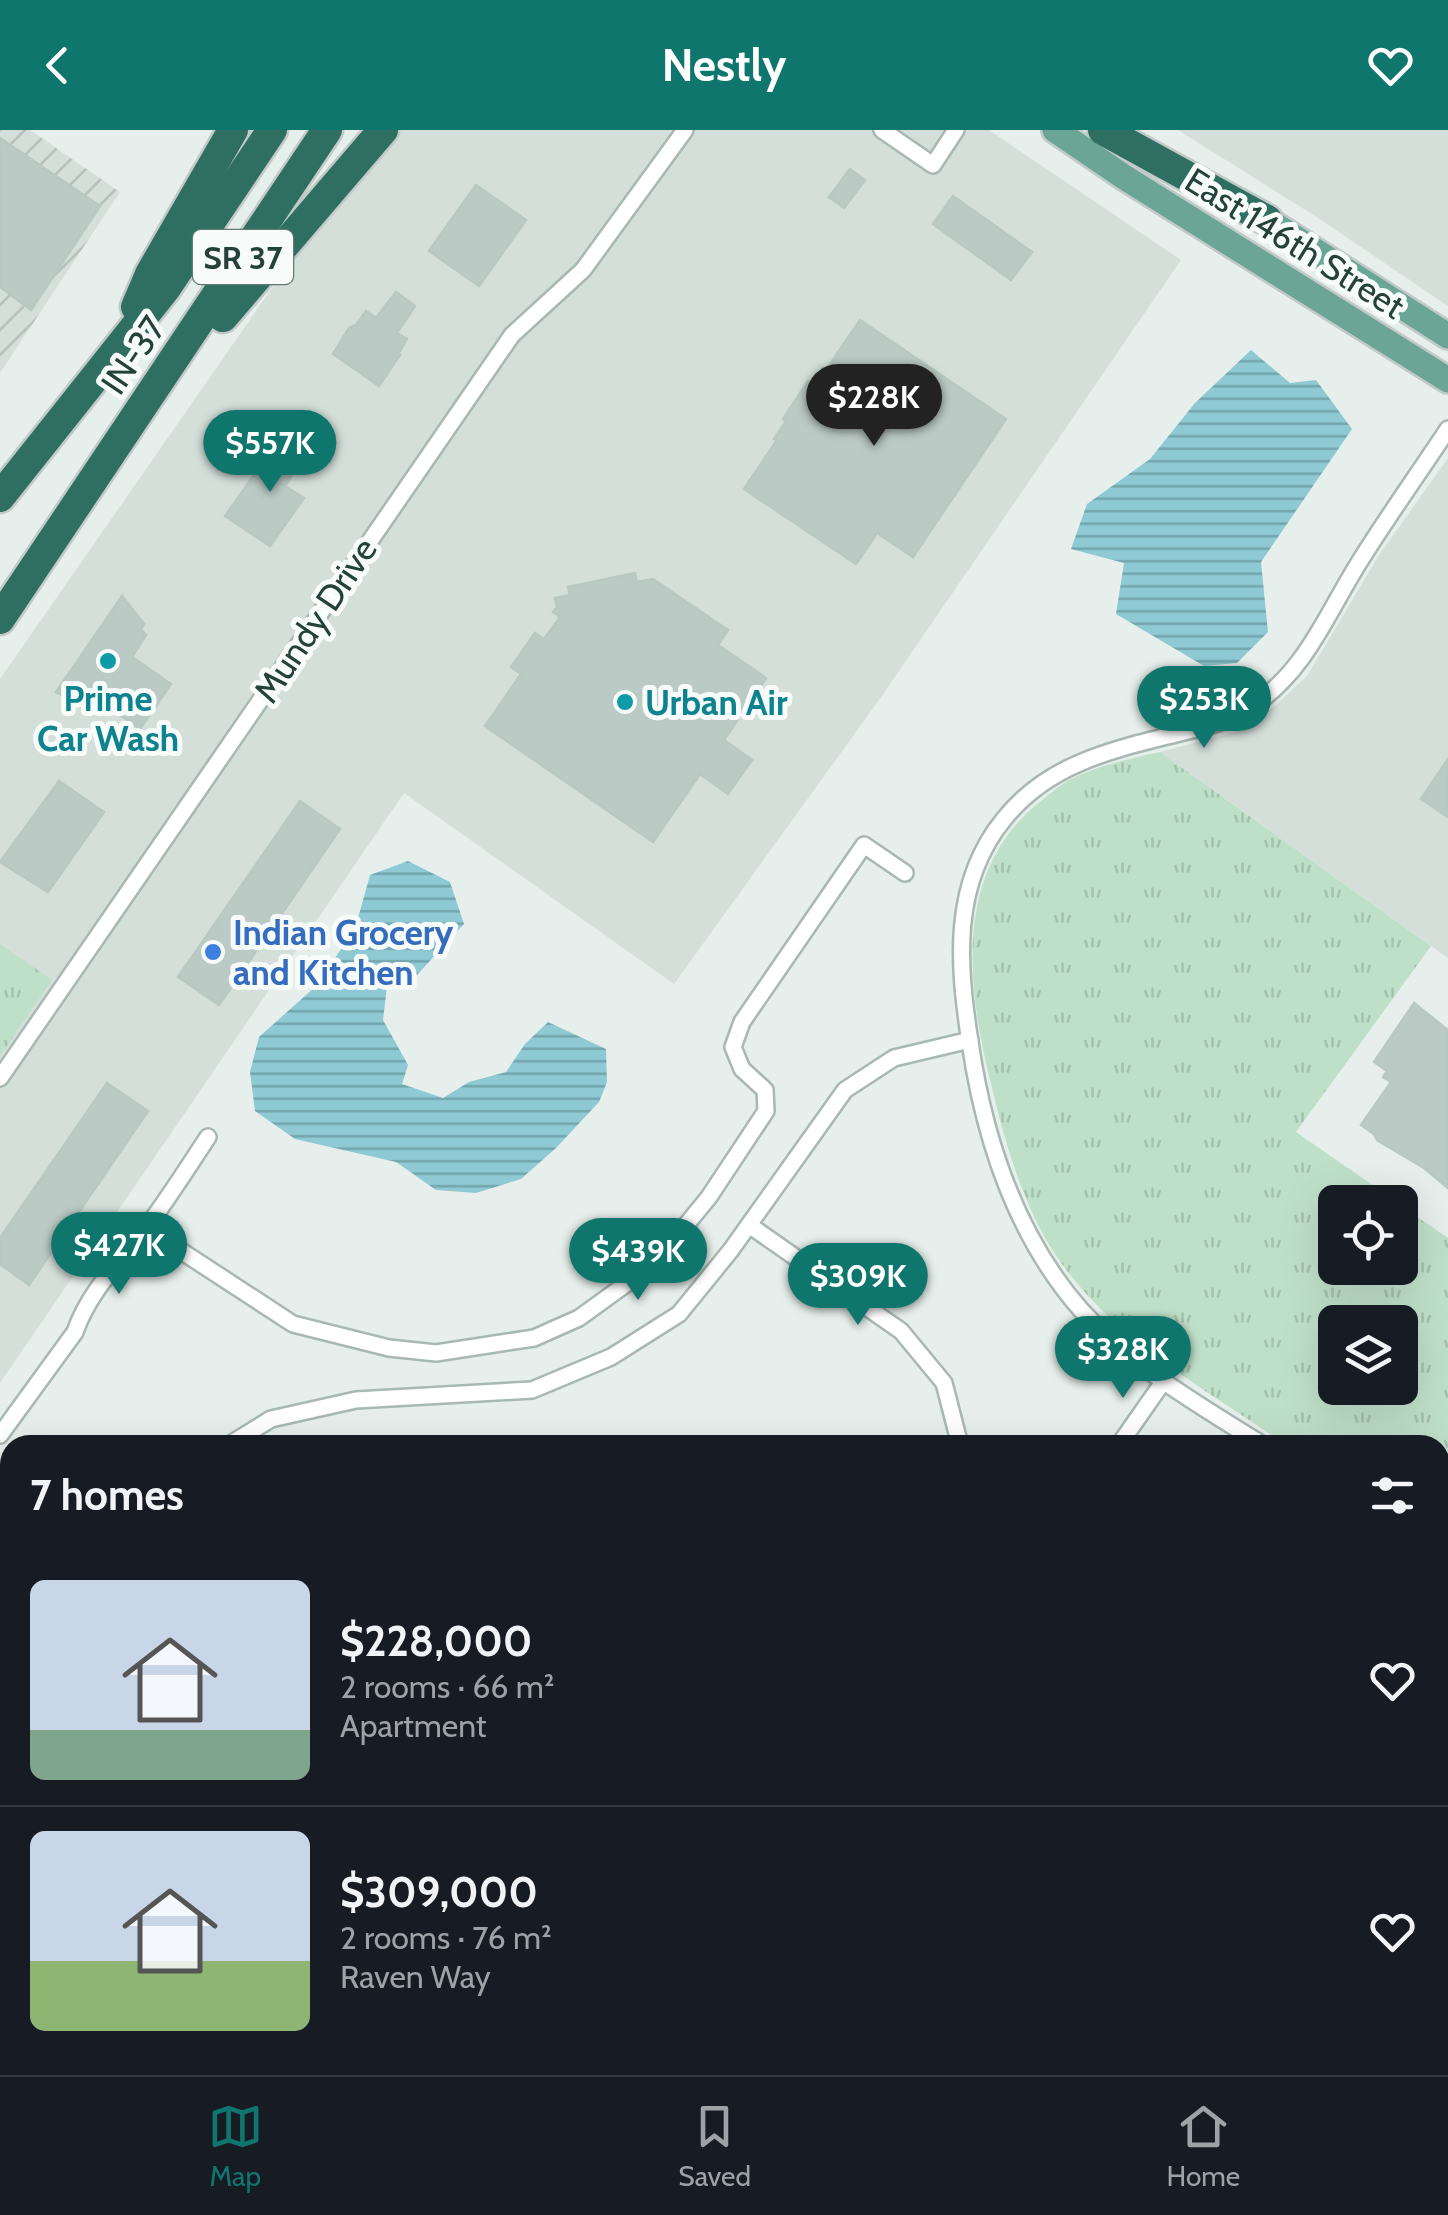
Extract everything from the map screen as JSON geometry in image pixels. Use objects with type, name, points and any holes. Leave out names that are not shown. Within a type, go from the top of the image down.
[{"type":"highway","points":[[118,347],[150,274],[233,130]]},
{"type":"highway","name":"IN-37","points":[[0,497],[166,288],[272,130]]},
{"type":"highway","name":"IN-37","points":[[0,619],[326,130]]},
{"type":"highway","points":[[159,384],[202,342],[383,130]]},
{"type":"highway","points":[[1103,130],[1267,220]]},
{"type":"main road","name":"East 146th Street","points":[[1055,130],[1448,380]]},
{"type":"main road","name":"East 146th Street","points":[[1135,130],[1448,336]]},
{"type":"street","name":"Mundy Drive","points":[[0,1078],[512,335],[583,270],[684,130]]},
{"type":"street","points":[[882,130],[934,165],[956,130]]},
{"type":"street","points":[[1246,1435],[1164,1382],[1099,1330],[1037,1249],[1006,1184],[984,1118],[960,958],[963,913],[981,855],[1005,818],[1035,788],[1077,762],[1229,720],[1269,694],[1294,670],[1359,562],[1448,429]]},
{"type":"street","points":[[146,1228],[294,1324],[389,1348],[452,1352],[534,1338],[579,1318],[655,1262],[710,1197],[766,1110],[765,1090],[742,1069],[733,1047],[742,1022],[864,845],[905,873]]},
{"type":"street","points":[[246,1435],[271,1419],[356,1400],[532,1390],[611,1356],[679,1314],[845,1090],[894,1058],[970,1040]]},
{"type":"street","points":[[0,1435],[76,1332],[104,1278],[146,1228],[208,1137]]},
{"type":"street","points":[[748,1225],[901,1332],[944,1383],[957,1435]]},
{"type":"street","points":[[1126,1435],[1164,1382]]},
{"type":"shaded area","points":[[0,130],[30,130],[120,192],[0,373]]},
{"type":"shaded area","points":[[382,130],[989,130],[1181,260],[879,700],[674,984],[404,793],[0,1383],[0,679]]},
{"type":"shaded area","points":[[1178,130],[1448,130],[1448,306],[1315,216]]},
{"type":"shaded area","points":[[1448,458],[1448,958],[1160,752],[1239,731],[1275,706],[1307,676],[1379,555]]},
{"type":"green space","points":[[1160,752],[1431,946],[1296,1132],[1372,1185],[1318,1185],[1318,1285],[1418,1285],[1418,1217],[1448,1238],[1448,1435],[1272,1435],[1125,1332],[1074,1280],[1042,1233],[1024,1193],[997,1109],[977,1014],[973,938],[978,901],[990,866],[1009,834],[1036,805],[1073,778]]},
{"type":"green space","points":[[0,944],[52,980],[0,1056]]},
{"type":"water","points":[[1251,350],[1290,383],[1316,380],[1352,429],[1261,562],[1268,632],[1237,663],[1204,666],[1116,614],[1124,563],[1071,549],[1087,504],[1150,459],[1195,403]]},
{"type":"water","points":[[408,861],[450,882],[464,924],[405,988],[387,986],[383,1020],[408,1065],[402,1084],[443,1098],[469,1082],[506,1072],[525,1044],[548,1022],[606,1049],[607,1082],[599,1102],[521,1179],[476,1193],[436,1190],[396,1162],[295,1139],[255,1111],[250,1072],[259,1037],[315,987],[355,929],[370,875]]},
{"type":"building","points":[[0,138],[100,206],[31,310],[0,287]]},
{"type":"building","points":[[850,169],[865,180],[844,208],[829,197]]},
{"type":"building","points":[[476,185],[526,220],[479,286],[429,251]]},
{"type":"building","points":[[953,196],[1032,252],[1011,280],[933,224]]},
{"type":"building","points":[[396,292],[415,306],[397,333],[407,339],[400,355],[379,386],[333,354],[349,328],[366,311],[376,318]]},
{"type":"building","points":[[860,320],[1006,419],[913,557],[877,533],[856,564],[744,489],[777,440],[774,439],[786,421],[783,419],[808,381],[812,384],[823,368],[826,370]]},
{"type":"building","points":[[285,438],[307,453],[285,486],[304,498],[270,546],[225,516]]},
{"type":"building","name":"Urban Air","points":[[635,573],[637,582],[653,579],[728,630],[718,645],[766,678],[724,740],[752,760],[728,794],[700,774],[653,842],[485,726],[521,674],[511,667],[535,633],[544,639],[560,617],[553,612],[557,607],[555,598],[570,595],[568,587]]},
{"type":"building","name":"Prime Car Wash","points":[[122,596],[144,624],[141,629],[146,635],[132,657],[171,684],[140,729],[100,701],[93,712],[56,692]]},
{"type":"building","points":[[1448,759],[1448,817],[1421,799]]},
{"type":"building","points":[[59,781],[104,812],[48,892],[0,862]]},
{"type":"building","points":[[300,801],[340,829],[219,1005],[178,977]]},
{"type":"building","points":[[1414,1003],[1448,1030],[1448,1188],[1361,1125],[1391,1082],[1383,1077],[1387,1071],[1374,1062]]},
{"type":"building","points":[[107,1083],[148,1111],[29,1285],[0,1264],[0,1238]]},
{"type":"place","name":"Prime Car Wash","points":[[108,661]]},
{"type":"place","name":"Urban Air","points":[[625,702]]},
{"type":"place","name":"Indian Grocery and Kitchen","points":[[213,952]]}]
